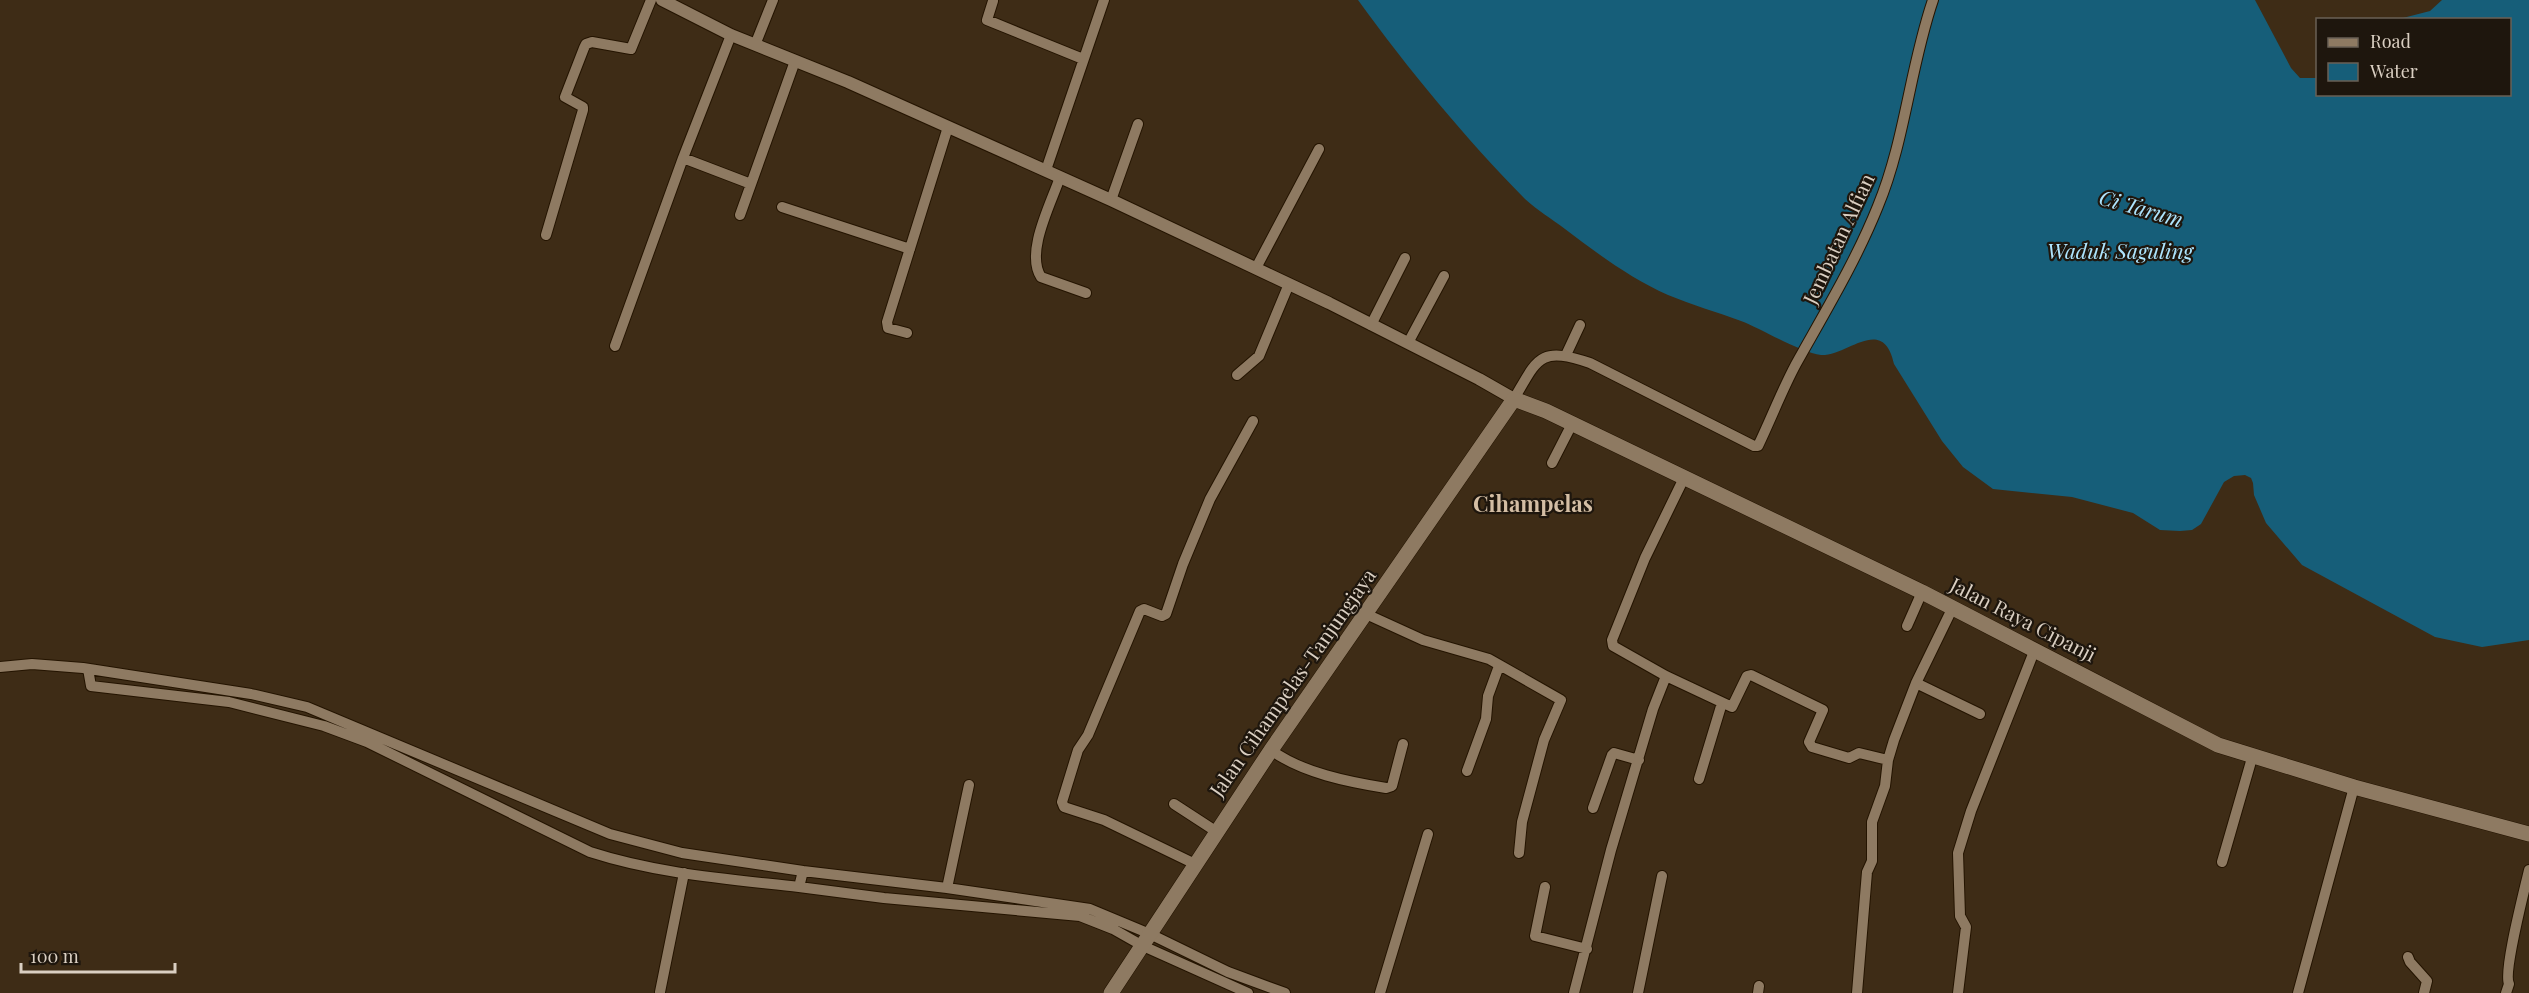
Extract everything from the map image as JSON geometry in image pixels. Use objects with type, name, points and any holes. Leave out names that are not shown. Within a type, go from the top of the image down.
[{"type":"main road","name":"Jalan Raya Cipanji","points":[[1514,399],[1572,424],[1953,607],[2192,734],[2252,758],[2529,834]]},
{"type":"main road","name":"Jalan Cihampelas-Tanjungjaya","points":[[1111,993],[1271,750],[1514,399]]},
{"type":"street","points":[[546,235],[583,110],[583,106],[566,100],[565,97],[584,48],[586,44],[592,42],[632,49],[651,0]]},
{"type":"street","points":[[662,0],[731,35],[948,127],[1111,200],[1289,284],[1514,399],[1538,360],[1566,355],[1580,325]]},
{"type":"street","points":[[755,45],[773,0]]},
{"type":"street","points":[[1046,170],[1104,0]]},
{"type":"street","name":"Jembatan Alfian","points":[[1566,355],[1590,363],[1757,445],[1795,366],[1842,283],[1878,207],[1890,173],[1924,26],[1933,0]]},
{"type":"street","points":[[993,1],[987,20],[1083,59]]},
{"type":"street","points":[[615,346],[683,158],[731,35]]},
{"type":"street","points":[[740,215],[795,61]]},
{"type":"street","points":[[1111,200],[1138,124]]},
{"type":"street","points":[[907,333],[888,328],[886,324],[948,127]]},
{"type":"street","points":[[1256,268],[1319,149]]},
{"type":"street","points":[[683,158],[751,184]]},
{"type":"street","points":[[1060,177],[1036,247],[1035,266],[1041,277],[1086,293]]},
{"type":"street","points":[[782,207],[910,249]]},
{"type":"street","points":[[1371,325],[1405,258]]},
{"type":"street","points":[[1407,343],[1444,276]]},
{"type":"street","points":[[1237,375],[1259,356],[1289,284]]},
{"type":"street","points":[[1195,864],[1104,820],[1064,807],[1062,802],[1078,750],[1088,735],[1140,611],[1144,609],[1161,616],[1166,614],[1183,564],[1210,499],[1253,421]]},
{"type":"street","points":[[1552,463],[1572,424]]},
{"type":"street","points":[[1684,478],[1646,558],[1612,643],[1614,648],[1666,676],[1733,706],[1747,676],[1751,675],[1823,710],[1809,742],[1812,747],[1849,758],[1859,753],[1888,760]]},
{"type":"street","points":[[1907,626],[1922,592]]},
{"type":"street","points":[[1857,993],[1867,872],[1872,861],[1872,822],[1885,786],[1888,760],[1916,683],[1953,607]]},
{"type":"street","points":[[1366,614],[1423,640],[1489,659],[1561,700],[1544,740],[1522,822],[1519,853]]},
{"type":"street","points":[[1958,993],[1966,927],[1960,916],[1958,853],[1971,811],[2035,649]]},
{"type":"street","points":[[0,667],[32,664],[89,676],[251,694],[307,707],[610,834],[682,853],[801,879],[902,891],[947,888],[1090,909],[1248,993]]},
{"type":"street","points":[[1467,771],[1486,719],[1488,696],[1499,666]]},
{"type":"street","points":[[89,676],[91,686],[100,688],[151,691],[229,702],[324,726],[367,742],[590,852],[648,868],[684,873],[801,879],[1080,916],[1285,993]]},
{"type":"street","points":[[1574,993],[1611,850],[1640,760],[1653,709],[1666,676]]},
{"type":"street","points":[[1916,683],[1980,714]]},
{"type":"street","points":[[1699,779],[1722,703]]},
{"type":"street","points":[[1271,750],[1282,758],[1305,768],[1386,788],[1392,786],[1402,744]]},
{"type":"street","points":[[1593,808],[1612,754],[1640,760]]},
{"type":"street","points":[[2222,862],[2252,758]]},
{"type":"street","points":[[947,888],[969,785]]},
{"type":"street","points":[[2298,993],[2354,787]]},
{"type":"street","points":[[1174,804],[1217,832]]},
{"type":"street","points":[[1380,993],[1428,834]]},
{"type":"street","points":[[2506,993],[2509,984],[2506,978],[2509,957],[2529,870]]},
{"type":"street","points":[[660,992],[684,873]]},
{"type":"street","points":[[1638,993],[1662,876]]},
{"type":"street","points":[[1545,887],[1535,936],[1587,949]]},
{"type":"street","points":[[2408,957],[2427,981],[2424,993]]},
{"type":"street","points":[[1219,993],[1224,982]]},
{"type":"water","name":"Waduk Saguling","points":[[1358,0],[2255,0],[2291,68],[2300,78],[2316,78],[2316,96],[2511,96],[2511,18],[2403,18],[2430,11],[2442,0],[2529,0],[2529,640],[2482,647],[2435,637],[2302,565],[2266,523],[2254,495],[2251,478],[2245,475],[2234,476],[2224,482],[2201,524],[2192,530],[2180,531],[2160,530],[2133,513],[2072,497],[1993,489],[1963,467],[1942,441],[1894,364],[1889,349],[1882,342],[1873,339],[1831,354],[1813,353],[1741,321],[1677,299],[1641,281],[1615,265],[1525,199],[1459,128]]},
{"type":"district","name":"Cihampelas","points":[[1533,504]]},
{"type":"water label","name":"Ci Tarum","points":[[2141,209]]}]
